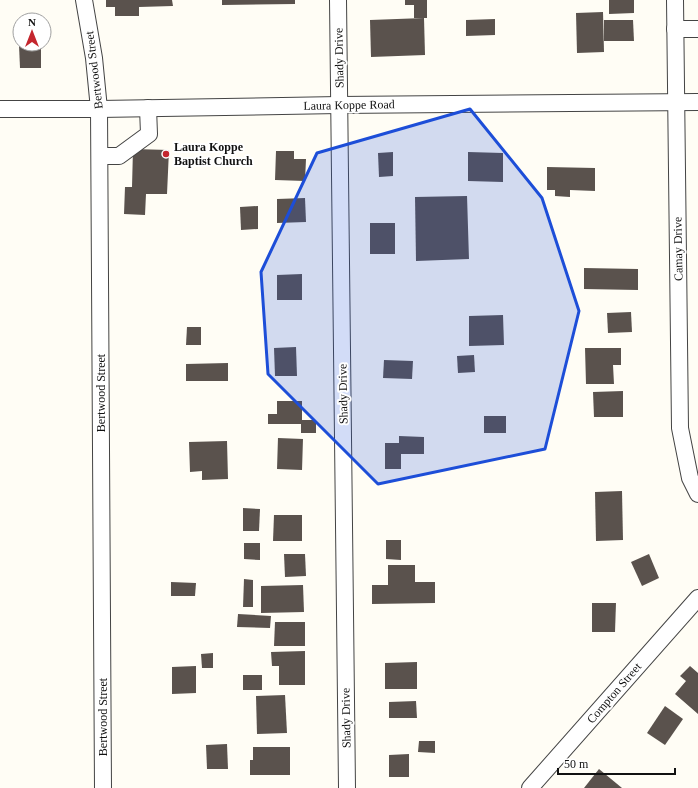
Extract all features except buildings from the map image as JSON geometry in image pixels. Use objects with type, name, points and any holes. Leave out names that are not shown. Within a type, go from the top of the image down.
[{"type":"street","name":"Bertwood Street","points":[[84,0],[94,58],[99,110],[103,788]]},
{"type":"street","name":"Shady Drive","points":[[338,0],[347,788]]},
{"type":"street","name":"Camay Drive","points":[[675,0],[680,428],[690,478],[698,494]]},
{"type":"street","points":[[675,29],[698,29]]},
{"type":"street","name":"Laura Koppe Road","points":[[0,109],[99,110],[339,104],[698,102]]},
{"type":"street","points":[[100,156],[119,156],[149,134],[148,108]]},
{"type":"street","name":"Compton Street","points":[[530,788],[698,598]]},
{"type":"highlighted area","points":[[470,109],[542,198],[579,311],[545,449],[378,484],[268,374],[261,272],[317,153]]},
{"type":"place","name":"Laura Koppe Baptist Church","points":[[166,154]]}]
